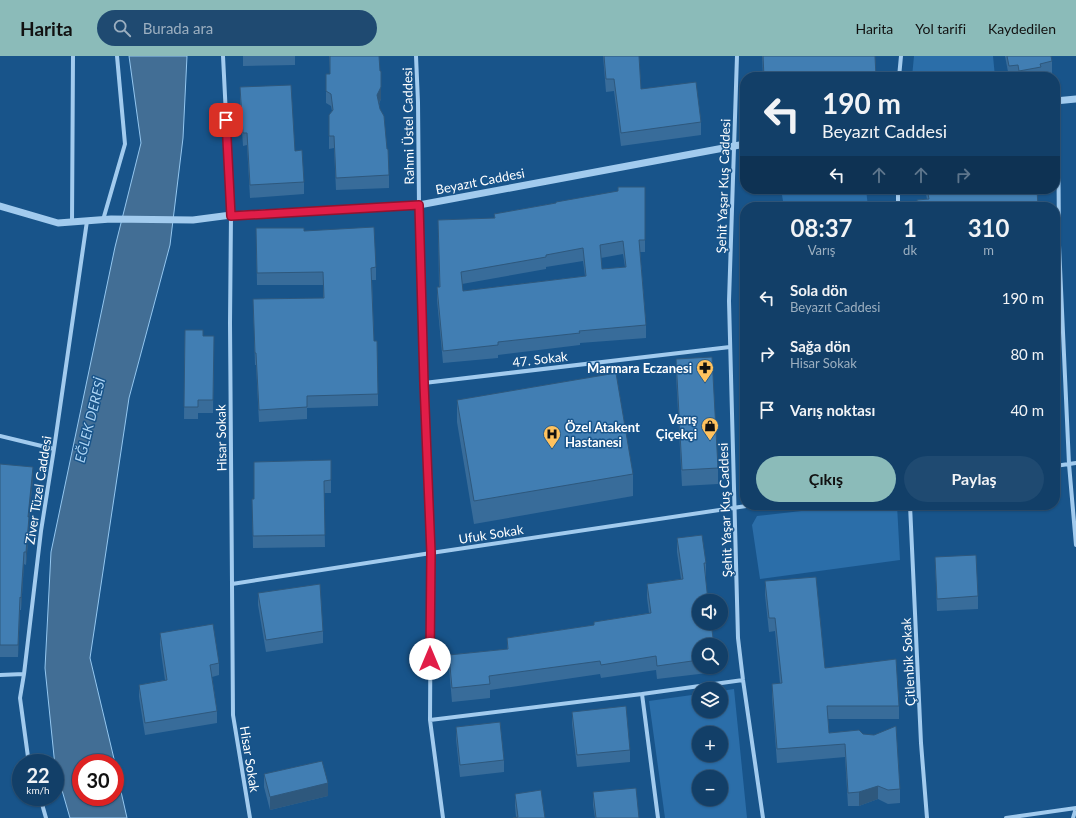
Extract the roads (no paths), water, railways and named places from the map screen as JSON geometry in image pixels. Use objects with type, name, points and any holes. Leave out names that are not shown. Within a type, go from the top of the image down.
[{"type":"street","points":[[72,222],[73,56]]},
{"type":"street","points":[[102,220],[125,144],[117,56]]},
{"type":"street","name":"Hisar Sokak","points":[[223,56],[231,216],[230,330],[233,715],[250,818]]},
{"type":"street","name":"Rahmi Üstel Caddesi","points":[[416,56],[424,383],[431,553],[430,720],[443,818]]},
{"type":"street","name":"Şehit Yaşar Kuş Caddesi","points":[[737,56],[729,301],[738,638],[763,818]]},
{"type":"street","points":[[899,72],[901,56]]},
{"type":"street","points":[[1060,101],[1076,98]]},
{"type":"street","name":"Beyazıt Caddesi","points":[[0,206],[58,223],[111,219],[193,220],[231,216],[419,205],[740,144]]},
{"type":"street","name":"Ziver Tüzel Caddesi","points":[[29,754],[20,698],[41,531],[87,221]]},
{"type":"street","points":[[1060,267],[1069,464],[1076,545]]},
{"type":"street","name":"47. Sokak","points":[[424,383],[730,347]]},
{"type":"street","points":[[0,436],[54,449]]},
{"type":"street","points":[[1060,465],[1076,463]]},
{"type":"street","name":"Ufuk Sokak","points":[[232,584],[740,507]]},
{"type":"street","name":"Çitlenbik Sokak","points":[[910,510],[921,743],[927,818]]},
{"type":"street","points":[[0,675],[24,674]]},
{"type":"street","points":[[430,720],[743,680]]},
{"type":"street","points":[[642,694],[658,818]]},
{"type":"street","points":[[43,806],[46,818]]},
{"type":"street","points":[[1006,818],[1076,808],[1073,818]]},
{"type":"water","name":"EĞLEK DERESİ","points":[[129,56],[187,56],[183,138],[170,245],[129,398],[90,658],[113,754],[72,754],[72,806],[124,806],[124,805],[127,818],[70,818],[64,797],[64,754],[54,754],[45,668],[51,552],[115,247],[141,143]]},
{"type":"place","name":"Marmara Eczanesi","points":[[705,383]]},
{"type":"place","name":"Varış Çiçekçi","points":[[710,441]]},
{"type":"place","name":"Özel Atakent Hastanesi","points":[[552,449]]}]
